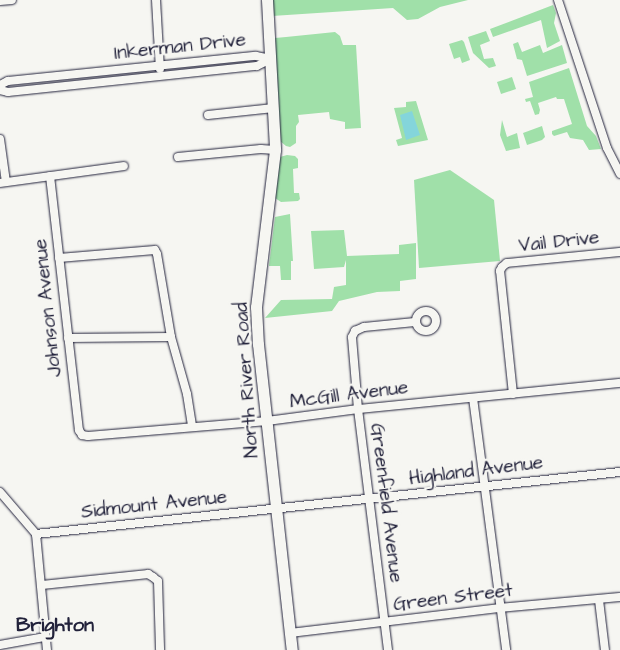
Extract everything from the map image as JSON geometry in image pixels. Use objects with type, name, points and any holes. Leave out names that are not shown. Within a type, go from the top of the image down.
[{"type":"main road","name":"North River Road","points":[[267,0],[275,150],[256,307],[275,508],[292,650]]},
{"type":"street","points":[[0,1],[12,0]]},
{"type":"street","points":[[156,0],[160,76]]},
{"type":"street","points":[[558,0],[607,148],[619,170]]},
{"type":"street","name":"Inkerman Drive","points":[[0,85],[8,81],[256,56],[271,59]]},
{"type":"street","name":"Inkerman Drive","points":[[0,90],[8,92],[257,66],[271,59]]},
{"type":"street","points":[[208,114],[274,108]]},
{"type":"street","points":[[0,139],[3,182],[124,166]]},
{"type":"street","points":[[178,157],[262,149],[275,150]]},
{"type":"street","name":"Johnson Avenue","points":[[50,176],[79,430],[82,435]]},
{"type":"street","points":[[59,258],[155,250],[171,337],[186,387],[192,426]]},
{"type":"street","name":"Vail Drive","points":[[513,394],[500,271],[502,267],[507,264],[620,252]]},
{"type":"street","name":"Greenfield Avenue","points":[[388,650],[351,348],[352,337],[355,331],[364,327],[415,322]]},
{"type":"street","points":[[68,338],[171,337]]},
{"type":"street","name":"McGill Avenue","points":[[82,435],[267,421],[358,409],[620,382]]},
{"type":"street","points":[[473,398],[506,650]]},
{"type":"street","name":"Highland Avenue","points":[[275,508],[370,500],[620,472]]},
{"type":"street","points":[[0,492],[36,534],[47,650]]},
{"type":"street","name":"Sidmount Avenue","points":[[36,534],[275,508]]},
{"type":"street","points":[[42,585],[148,574],[153,576],[158,581],[160,650]]},
{"type":"street","name":"Green Street","points":[[290,633],[499,608],[620,597]]},
{"type":"street","points":[[599,600],[605,650]]},
{"type":"street","points":[[0,645],[45,637]]},
{"type":"green space","points":[[271,0],[468,0],[440,7],[418,19],[407,20],[393,8],[272,16]]},
{"type":"green space","points":[[553,5],[556,13],[554,23],[560,41],[547,48],[541,20],[493,37],[490,29]]},
{"type":"green space","points":[[486,31],[490,41],[480,45],[484,59],[493,58],[496,66],[489,68],[473,53],[468,37]]},
{"type":"green space","points":[[335,32],[340,36],[343,45],[356,45],[361,128],[345,129],[345,122],[330,119],[329,112],[298,115],[296,143],[290,147],[286,146],[280,141],[273,42],[275,38]]},
{"type":"green space","points":[[462,40],[470,60],[462,63],[460,57],[454,59],[449,44]]},
{"type":"green space","points":[[518,42],[522,52],[540,45],[543,53],[562,45],[567,63],[527,76],[522,60],[517,59],[513,44]]},
{"type":"green space","points":[[569,68],[587,126],[596,136],[601,149],[589,150],[583,140],[570,138],[567,132],[554,136],[552,134],[552,131],[572,124],[564,99],[557,99],[556,97],[538,103],[539,114],[535,115],[530,101],[526,102],[525,99],[533,97],[529,82]]},
{"type":"green space","points":[[512,77],[516,89],[501,94],[497,82]]},
{"type":"green space","points":[[416,101],[428,140],[398,146],[396,140],[402,138],[394,108],[406,107],[406,102]]},
{"type":"green space","points":[[502,120],[507,137],[517,133],[520,148],[506,151],[500,135]]},
{"type":"green space","points":[[542,126],[545,137],[542,140],[527,145],[523,133]]},
{"type":"green space","points":[[287,155],[295,156],[298,159],[298,168],[293,169],[294,193],[299,193],[300,199],[298,201],[281,202],[275,198],[280,157]]},
{"type":"green space","points":[[450,170],[494,200],[500,261],[419,268],[414,180]]},
{"type":"green space","points":[[290,214],[293,261],[291,261],[291,280],[281,280],[280,266],[269,266],[275,217]]},
{"type":"green space","points":[[344,230],[347,256],[399,254],[399,245],[416,243],[416,279],[400,281],[400,291],[377,292],[339,301],[332,311],[265,318],[281,300],[332,299],[334,287],[346,285],[346,260],[344,267],[314,269],[311,231]]},
{"type":"water","points":[[412,111],[420,135],[406,140],[400,115]]},
{"type":"district","name":"Brighton","points":[[55,625]]}]
